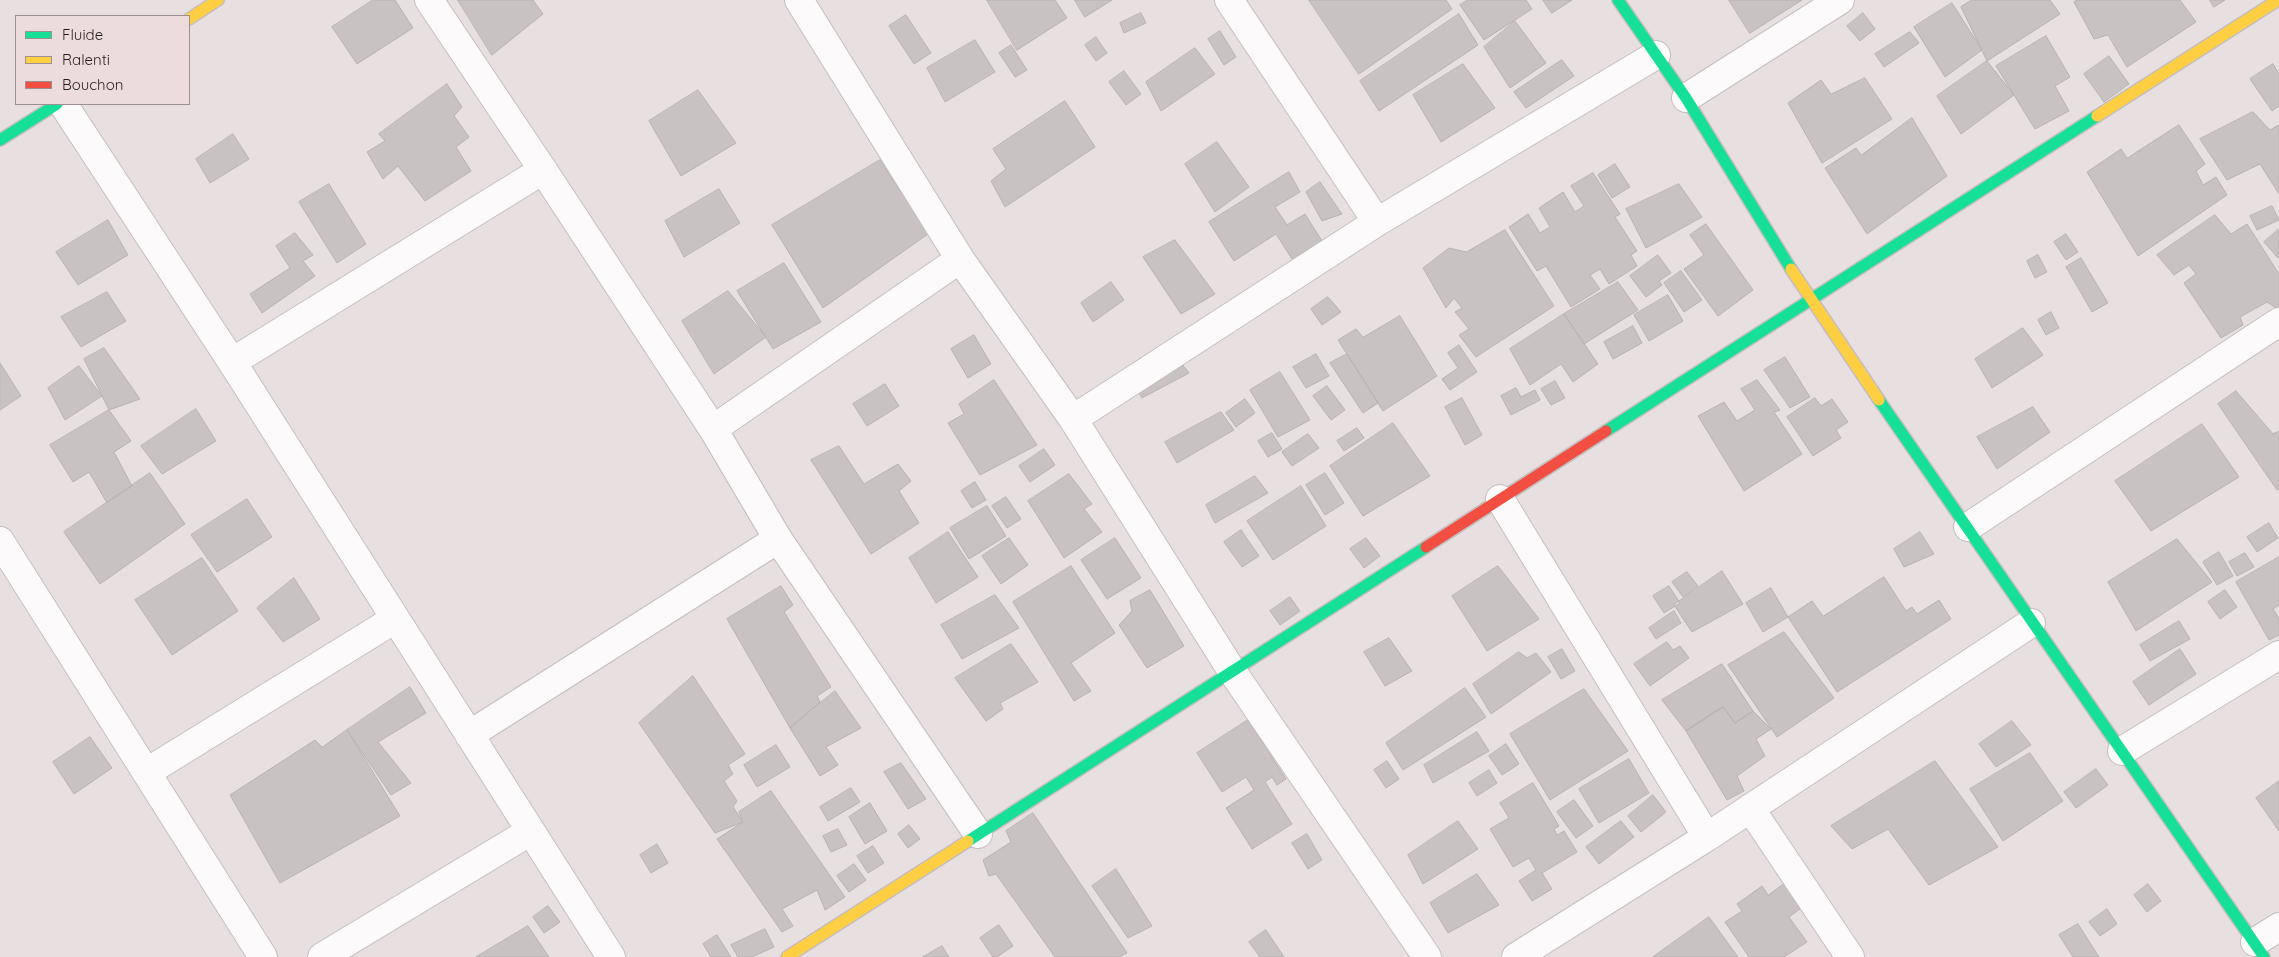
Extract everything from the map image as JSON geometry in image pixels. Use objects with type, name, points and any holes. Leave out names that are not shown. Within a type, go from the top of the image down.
[{"type":"street","points":[[190,18],[218,0]]},
{"type":"street","points":[[428,0],[543,170],[713,429],[778,539],[978,834]]},
{"type":"street","points":[[799,0],[960,259],[1073,418],[1232,671],[1427,957]]},
{"type":"street","points":[[1229,0],[1377,222]]},
{"type":"street","points":[[1618,0],[1686,98],[1810,300],[1968,527],[2031,623],[2259,950],[2279,927]]},
{"type":"street","points":[[1686,98],[1840,0]]},
{"type":"street","points":[[787,957],[2278,0]]},
{"type":"street","points":[[1073,418],[1377,222],[1656,56]]},
{"type":"street","points":[[0,140],[55,105]]},
{"type":"street","points":[[64,105],[232,362],[611,957]]},
{"type":"street","points":[[232,362],[543,170]]},
{"type":"street","points":[[713,429],[960,259]]},
{"type":"street","points":[[1968,527],[2279,322]]},
{"type":"street","points":[[1500,499],[1707,837]]},
{"type":"street","points":[[469,735],[778,539]]},
{"type":"street","points":[[4,556],[147,772],[263,957]]},
{"type":"street","points":[[147,772],[395,619]]},
{"type":"street","points":[[1516,957],[1707,837],[2031,623]]},
{"type":"street","points":[[2122,751],[2279,655]]},
{"type":"street","points":[[1750,808],[1850,957]]},
{"type":"street","points":[[322,957],[531,831]]},
{"type":"building","points":[[373,0],[395,0],[413,28],[357,64],[332,27]]},
{"type":"building","points":[[458,0],[533,0],[543,14],[492,55]]},
{"type":"building","points":[[987,0],[1055,0],[1067,18],[1017,50]]},
{"type":"building","points":[[1075,0],[1112,0],[1085,17]]},
{"type":"building","points":[[1309,0],[1446,0],[1452,9],[1359,74]]},
{"type":"building","points":[[1468,0],[1526,0],[1532,9],[1484,40],[1460,5]]},
{"type":"building","points":[[1543,0],[1572,0],[1552,13]]},
{"type":"building","points":[[1729,0],[1802,0],[1750,33]]},
{"type":"building","points":[[1972,0],[2050,0],[2060,14],[1987,61],[1961,7]]},
{"type":"building","points":[[2078,0],[2180,0],[2196,22],[2127,67],[2108,35],[2094,39],[2074,2]]},
{"type":"building","points":[[2210,0],[2225,0],[2214,7]]},
{"type":"building","points":[[1952,3],[1982,50],[1945,77],[1914,27]]},
{"type":"building","points":[[1141,13],[1146,23],[1124,33],[1120,23]]},
{"type":"building","points":[[1863,13],[1875,29],[1860,41],[1847,26]]},
{"type":"building","points":[[1459,14],[1478,45],[1379,111],[1360,81]]},
{"type":"building","points":[[906,15],[931,53],[914,64],[889,26]]},
{"type":"building","points":[[1515,21],[1546,63],[1510,88],[1484,47]]},
{"type":"building","points":[[1220,31],[1236,57],[1224,65],[1208,39]]},
{"type":"building","points":[[1910,32],[1919,43],[1884,67],[1875,54]]},
{"type":"building","points":[[2046,36],[2070,77],[2055,86],[2069,111],[2035,129],[1996,66]]},
{"type":"building","points":[[1096,37],[1107,53],[1096,61],[1085,45]]},
{"type":"building","points":[[975,40],[995,72],[945,102],[927,68]]},
{"type":"building","points":[[1011,45],[1027,70],[1015,77],[999,53]]},
{"type":"building","points":[[1195,48],[1215,74],[1161,111],[1146,82]]},
{"type":"building","points":[[2109,56],[2129,84],[2104,102],[2084,74]]},
{"type":"building","points":[[1562,60],[1574,76],[1526,108],[1514,92]]},
{"type":"building","points":[[1987,61],[2014,95],[1961,134],[1937,96]]},
{"type":"building","points":[[1463,64],[1495,108],[1441,142],[1413,95]]},
{"type":"building","points":[[2273,64],[2279,74],[2279,106],[2272,111],[2250,79]]},
{"type":"building","points":[[1124,71],[1141,94],[1126,105],[1109,82]]},
{"type":"building","points":[[1865,78],[1892,119],[1822,163],[1788,103],[1821,80],[1831,94]]},
{"type":"building","points":[[447,84],[462,107],[454,116],[469,137],[456,147],[471,171],[425,201],[398,166],[383,179],[367,152],[385,141],[379,134]]},
{"type":"building","points":[[698,90],[736,143],[681,176],[649,121]]},
{"type":"building","points":[[1065,101],[1095,147],[1005,207],[991,181],[1006,169],[993,149]]},
{"type":"building","points":[[2253,112],[2270,130],[2279,125],[2279,194],[2260,164],[2227,180],[2200,139]]},
{"type":"building","points":[[1912,118],[1947,176],[1867,234],[1825,168],[1856,148],[1861,155]]},
{"type":"building","points":[[2179,125],[2205,164],[2196,171],[2203,185],[2216,177],[2227,195],[2138,256],[2087,172],[2121,149],[2127,158]]},
{"type":"building","points":[[233,134],[249,159],[210,183],[196,159]]},
{"type":"building","points":[[1217,142],[1249,187],[1215,212],[1185,164]]},
{"type":"building","points":[[880,160],[928,234],[823,308],[772,225]]},
{"type":"building","points":[[1615,164],[1630,187],[1612,198],[1598,175]]},
{"type":"building","points":[[1289,172],[1300,192],[1275,207],[1287,225],[1305,214],[1322,241],[1292,259],[1276,234],[1234,261],[1209,222]]},
{"type":"building","points":[[1593,173],[1620,214],[1615,217],[1637,251],[1631,255],[1637,266],[1609,284],[1600,269],[1590,275],[1600,289],[1571,307],[1546,266],[1537,271],[1509,227],[1528,214],[1540,233],[1550,227],[1539,208],[1563,192],[1575,212],[1584,206],[1571,186]]},
{"type":"building","points":[[1320,182],[1342,214],[1322,221],[1306,192]]},
{"type":"building","points":[[329,184],[366,244],[337,263],[299,202]]},
{"type":"building","points":[[1679,184],[1702,217],[1646,248],[1626,209]]},
{"type":"building","points":[[719,189],[740,223],[684,257],[665,221]]},
{"type":"building","points":[[2272,206],[2279,220],[2257,230],[2250,216]]},
{"type":"building","points":[[2215,215],[2231,234],[2247,224],[2279,274],[2279,310],[2267,302],[2240,317],[2243,325],[2221,338],[2184,283],[2196,274],[2189,265],[2174,275],[2157,255]]},
{"type":"building","points":[[108,220],[128,255],[78,285],[56,252]]},
{"type":"building","points":[[1706,224],[1753,290],[1718,316],[1684,269],[1704,255],[1690,235]]},
{"type":"building","points":[[1505,230],[1554,306],[1476,357],[1459,335],[1469,329],[1455,312],[1462,308],[1454,298],[1446,308],[1423,268],[1449,248],[1466,252]]},
{"type":"building","points":[[2278,230],[2279,232],[2278,258],[2264,242]]},
{"type":"building","points":[[295,233],[313,255],[303,261],[315,276],[262,313],[250,294],[290,268],[276,246]]},
{"type":"building","points":[[2066,234],[2078,252],[2066,260],[2054,242]]},
{"type":"building","points":[[1175,240],[1215,294],[1181,314],[1143,257]]},
{"type":"building","points":[[1658,255],[1671,273],[1659,281],[1662,285],[1646,297],[1630,276]]},
{"type":"building","points":[[2038,255],[2047,272],[2035,278],[2027,261]]},
{"type":"building","points":[[2081,258],[2108,303],[2092,312],[2066,267]]},
{"type":"building","points":[[784,263],[821,322],[773,349],[737,291]]},
{"type":"building","points":[[1681,271],[1702,300],[1684,312],[1664,283]]},
{"type":"building","points":[[1111,282],[1124,300],[1093,322],[1081,303]]},
{"type":"building","points":[[1618,282],[1638,310],[1584,344],[1564,314]]},
{"type":"building","points":[[728,291],[766,337],[714,374],[682,321]]},
{"type":"building","points":[[107,292],[126,321],[81,347],[61,317]]},
{"type":"building","points":[[1668,295],[1683,321],[1649,341],[1634,315]]},
{"type":"building","points":[[1328,297],[1341,312],[1322,325],[1311,309]]},
{"type":"building","points":[[2051,312],[2059,328],[2046,335],[2038,320]]},
{"type":"building","points":[[1564,314],[1598,364],[1573,382],[1561,364],[1530,385],[1510,349]]},
{"type":"building","points":[[1400,316],[1437,376],[1383,411],[1338,340],[1356,329],[1363,337]]},
{"type":"building","points":[[1633,326],[1642,343],[1613,359],[1604,342]]},
{"type":"building","points":[[2023,328],[2043,355],[1992,388],[1975,359]]},
{"type":"building","points":[[974,335],[991,364],[968,378],[951,349]]},
{"type":"building","points":[[1459,345],[1477,372],[1450,390],[1442,379],[1458,368],[1448,353]]},
{"type":"building","points":[[104,348],[140,399],[109,410],[84,359]]},
{"type":"building","points":[[1316,354],[1329,376],[1306,388],[1293,367]]},
{"type":"building","points":[[1347,354],[1378,403],[1363,413],[1330,363]]},
{"type":"building","points":[[1785,357],[1810,397],[1790,408],[1764,370]]},
{"type":"building","points":[[1179,360],[1189,373],[1142,398],[1135,385]]},
{"type":"building","points":[[0,363],[21,396],[0,410]]},
{"type":"building","points":[[79,366],[102,396],[65,420],[48,388]]},
{"type":"building","points":[[1280,372],[1310,420],[1278,437],[1250,390]]},
{"type":"building","points":[[994,380],[1037,445],[980,475],[948,423],[964,414],[959,404]]},
{"type":"building","points":[[1757,380],[1780,410],[1774,412],[1802,454],[1744,491],[1698,416],[1724,402],[1737,421],[1755,410],[1741,389]]},
{"type":"building","points":[[1555,381],[1565,398],[1551,405],[1541,389]]},
{"type":"building","points":[[885,384],[899,406],[867,426],[853,404]]},
{"type":"building","points":[[1327,386],[1345,410],[1331,420],[1313,396]]},
{"type":"building","points":[[1516,388],[1521,397],[1535,390],[1540,400],[1511,415],[1501,396]]},
{"type":"building","points":[[2236,391],[2273,434],[2279,431],[2279,489],[2277,490],[2218,404]]},
{"type":"building","points":[[1462,398],[1482,435],[1465,445],[1445,407]]},
{"type":"building","points":[[1815,398],[1821,406],[1832,399],[1848,422],[1836,430],[1841,438],[1813,456],[1787,417]]},
{"type":"building","points":[[1245,399],[1255,413],[1236,427],[1226,413]]},
{"type":"building","points":[[2033,407],[2050,432],[1997,469],[1977,437]]},
{"type":"building","points":[[196,409],[216,441],[162,474],[141,446]]},
{"type":"building","points":[[109,410],[131,441],[114,452],[132,486],[107,503],[89,472],[73,482],[50,445]]},
{"type":"building","points":[[1221,412],[1234,430],[1177,463],[1165,442]]},
{"type":"building","points":[[1393,423],[1430,476],[1363,516],[1330,466]]},
{"type":"building","points":[[2202,424],[2239,477],[2151,531],[2115,481]]},
{"type":"building","points":[[1357,428],[1364,438],[1344,451],[1337,441]]},
{"type":"building","points":[[1272,433],[1282,449],[1268,457],[1258,441]]},
{"type":"building","points":[[1308,434],[1319,448],[1292,466],[1282,452]]},
{"type":"building","points":[[839,446],[864,484],[898,464],[911,481],[899,491],[919,523],[871,554],[811,460]]},
{"type":"building","points":[[1044,449],[1055,465],[1030,482],[1019,466]]},
{"type":"building","points":[[150,473],[185,524],[100,584],[64,532]]},
{"type":"building","points":[[1325,473],[1344,503],[1325,515],[1306,485]]},
{"type":"building","points":[[1069,474],[1092,504],[1084,509],[1102,532],[1064,558],[1028,501]]},
{"type":"building","points":[[1255,476],[1268,493],[1215,523],[1206,505]]},
{"type":"building","points":[[975,482],[986,500],[972,508],[961,491]]},
{"type":"building","points":[[1301,486],[1326,526],[1273,560],[1247,521]]},
{"type":"building","points":[[1006,497],[1021,519],[1007,528],[992,506]]},
{"type":"building","points":[[247,499],[272,537],[217,572],[191,535]]},
{"type":"building","points":[[987,506],[1006,536],[969,559],[950,528]]},
{"type":"building","points":[[2269,523],[2278,538],[2257,552],[2247,537]]},
{"type":"building","points":[[1241,530],[1259,556],[1242,567],[1224,542]]},
{"type":"building","points":[[948,532],[978,577],[936,603],[909,558]]},
{"type":"building","points":[[1920,532],[1934,554],[1904,567],[1894,549]]},
{"type":"building","points":[[1009,538],[1028,565],[1001,584],[982,556]]},
{"type":"building","points":[[1115,538],[1141,578],[1107,599],[1081,560]]},
{"type":"building","points":[[1366,538],[1380,556],[1364,568],[1350,549]]},
{"type":"building","points":[[2177,539],[2212,582],[2136,631],[2108,582]]},
{"type":"building","points":[[2219,552],[2233,576],[2217,585],[2203,562]]},
{"type":"building","points":[[2245,553],[2254,567],[2237,576],[2229,562]]},
{"type":"building","points":[[2279,557],[2279,605],[2273,609],[2279,618],[2279,635],[2269,640],[2236,582]]},
{"type":"building","points":[[202,558],[238,611],[172,655],[135,600]]},
{"type":"building","points":[[1071,566],[1115,633],[1071,663],[1091,691],[1074,701],[1013,602]]},
{"type":"building","points":[[1498,566],[1539,619],[1487,651],[1452,596]]},
{"type":"building","points":[[1722,571],[1743,604],[1692,632],[1674,605]]},
{"type":"building","points":[[1687,572],[1698,586],[1683,597],[1672,582]]},
{"type":"building","points":[[1884,577],[1906,611],[1912,607],[1917,614],[1939,600],[1951,619],[1837,692],[1788,617],[1812,601],[1823,616]]},
{"type":"building","points":[[294,578],[320,619],[283,642],[257,608]]},
{"type":"building","points":[[781,586],[793,605],[784,612],[831,687],[817,696],[820,702],[790,728],[727,619]]},
{"type":"building","points":[[1669,586],[1680,603],[1664,613],[1653,596]]},
{"type":"building","points":[[1771,588],[1788,617],[1763,632],[1746,603]]},
{"type":"building","points":[[1150,590],[1184,646],[1147,668],[1119,625],[1132,611],[1130,601]]},
{"type":"building","points":[[2225,590],[2237,607],[2220,619],[2208,602]]},
{"type":"building","points":[[995,595],[1019,628],[962,659],[941,625]]},
{"type":"building","points":[[1290,597],[1300,611],[1280,625],[1270,611]]},
{"type":"building","points":[[1674,611],[1681,623],[1656,639],[1649,628]]},
{"type":"building","points":[[2179,621],[2190,639],[2150,661],[2140,645]]},
{"type":"building","points":[[1784,632],[1834,698],[1777,737],[1728,665]]},
{"type":"building","points":[[1389,638],[1412,671],[1385,686],[1364,652]]},
{"type":"building","points":[[1667,642],[1673,650],[1680,646],[1689,658],[1650,686],[1634,664]]},
{"type":"building","points":[[1011,644],[1038,682],[1000,703],[1003,709],[986,721],[955,678]]},
{"type":"building","points":[[1562,649],[1575,671],[1561,679],[1548,657]]},
{"type":"building","points":[[2180,649],[2196,674],[2149,705],[2133,682]]},
{"type":"building","points":[[1519,652],[1527,658],[1536,653],[1551,672],[1491,714],[1473,684]]},
{"type":"building","points":[[1722,664],[1753,711],[1735,723],[1723,707],[1686,731],[1662,700]]},
{"type":"building","points":[[693,676],[745,754],[728,765],[733,774],[724,781],[737,801],[733,807],[743,822],[715,833],[639,723]]},
{"type":"building","points":[[410,687],[426,713],[378,742],[411,783],[391,795],[347,730]]},
{"type":"building","points":[[1465,688],[1486,717],[1403,770],[1386,743]]},
{"type":"building","points":[[1584,689],[1628,751],[1550,800],[1510,734]]},
{"type":"building","points":[[835,691],[861,728],[826,747],[838,765],[820,776],[790,728]]},
{"type":"building","points":[[1723,707],[1735,723],[1753,711],[1771,729],[1756,739],[1765,756],[1737,776],[1744,791],[1727,800],[1686,731]]},
{"type":"building","points":[[1248,720],[1286,779],[1277,785],[1272,777],[1265,782],[1292,824],[1252,849],[1226,808],[1254,790],[1246,777],[1222,792],[1197,753]]},
{"type":"building","points":[[2012,721],[2031,745],[1996,767],[1979,744]]},
{"type":"building","points":[[347,730],[400,816],[280,883],[230,795],[315,740],[322,747]]},
{"type":"building","points":[[1477,732],[1489,751],[1433,783],[1424,765]]},
{"type":"building","points":[[90,737],[112,768],[74,794],[53,762]]},
{"type":"building","points":[[1506,744],[1519,764],[1502,775],[1489,756]]},
{"type":"building","points":[[776,745],[790,767],[757,787],[744,765]]},
{"type":"building","points":[[2030,753],[2063,801],[2003,841],[1970,789]]},
{"type":"building","points":[[1629,759],[1649,793],[1599,823],[1579,789]]},
{"type":"building","points":[[1387,761],[1399,779],[1386,788],[1374,770]]},
{"type":"building","points":[[1935,761],[1998,847],[1929,885],[1888,829],[1852,849],[1831,826]]},
{"type":"building","points":[[901,763],[926,799],[908,809],[884,772]]},
{"type":"building","points":[[2096,769],[2108,785],[2076,808],[2064,792]]},
{"type":"building","points":[[1489,770],[1497,783],[1477,796],[1469,783]]},
{"type":"building","points":[[2279,781],[2279,831],[2256,798]]},
{"type":"building","points":[[1533,783],[1559,826],[1554,829],[1557,835],[1564,831],[1577,852],[1542,873],[1552,889],[1532,901],[1519,881],[1536,870],[1529,858],[1513,867],[1490,829],[1509,818],[1500,803]]},
{"type":"building","points":[[851,788],[860,802],[828,821],[820,807]]},
{"type":"building","points":[[771,791],[845,897],[825,910],[817,890],[782,909],[793,926],[782,932],[717,839],[743,822],[739,812]]},
{"type":"building","points":[[1653,795],[1666,812],[1641,832],[1628,816]]},
{"type":"building","points":[[1574,800],[1593,826],[1576,838],[1557,812]]},
{"type":"building","points":[[870,803],[887,831],[865,844],[849,817]]},
{"type":"building","points":[[1033,813],[1127,953],[1119,957],[1055,957],[996,874],[989,876],[983,860],[1011,842],[1006,831]]},
{"type":"building","points":[[1458,821],[1478,849],[1423,884],[1408,855]]},
{"type":"building","points":[[1621,821],[1634,837],[1599,864],[1586,847]]},
{"type":"building","points":[[909,825],[920,839],[908,848],[898,834]]},
{"type":"building","points":[[838,829],[847,845],[831,852],[823,836]]},
{"type":"building","points":[[1307,834],[1322,860],[1308,869],[1292,843]]},
{"type":"building","points":[[657,844],[668,863],[651,873],[640,855]]},
{"type":"building","points":[[873,846],[884,863],[868,873],[857,856]]},
{"type":"building","points":[[854,864],[866,880],[849,892],[837,876]]},
{"type":"building","points":[[1116,869],[1152,926],[1128,938],[1092,886]]},
{"type":"building","points":[[1477,874],[1499,905],[1448,933],[1430,903]]},
{"type":"building","points":[[1785,883],[1800,909],[1789,917],[1807,942],[1784,957],[1749,957],[1725,922],[1742,911],[1737,904],[1762,886],[1768,895]]},
{"type":"building","points":[[2148,884],[2161,901],[2147,912],[2134,895]]},
{"type":"building","points":[[548,906],[560,922],[544,933],[533,917]]},
{"type":"building","points":[[2107,909],[2117,924],[2100,936],[2089,922]]},
{"type":"building","points":[[1709,917],[1738,957],[1653,957]]},
{"type":"building","points":[[2078,924],[2099,957],[2073,957],[2059,935]]},
{"type":"building","points":[[999,925],[1013,946],[997,957],[993,957],[980,938]]},
{"type":"building","points":[[528,926],[549,957],[476,957]]},
{"type":"building","points":[[765,929],[774,947],[752,957],[738,957],[731,945]]},
{"type":"building","points":[[1266,930],[1284,957],[1260,957],[1249,942]]},
{"type":"building","points":[[717,935],[731,957],[711,957],[703,944]]},
{"type":"building","points":[[942,946],[949,957],[923,957]]},
{"type":"traffic: fast","points":[[1618,0],[1686,98],[1791,269]]},
{"type":"traffic: fast","points":[[0,140],[55,105]]},
{"type":"traffic: fast","points":[[1606,431],[2097,116]]},
{"type":"traffic: fast","points":[[1879,400],[2264,957]]},
{"type":"traffic: fast","points":[[968,841],[1426,547]]},
{"type":"traffic: slow","points":[[190,18],[218,0]]},
{"type":"traffic: slow","points":[[2097,116],[2278,0]]},
{"type":"traffic: slow","points":[[1791,269],[1879,400]]},
{"type":"traffic: slow","points":[[787,957],[968,841]]},
{"type":"traffic: jam","points":[[1426,547],[1606,431]]}]
